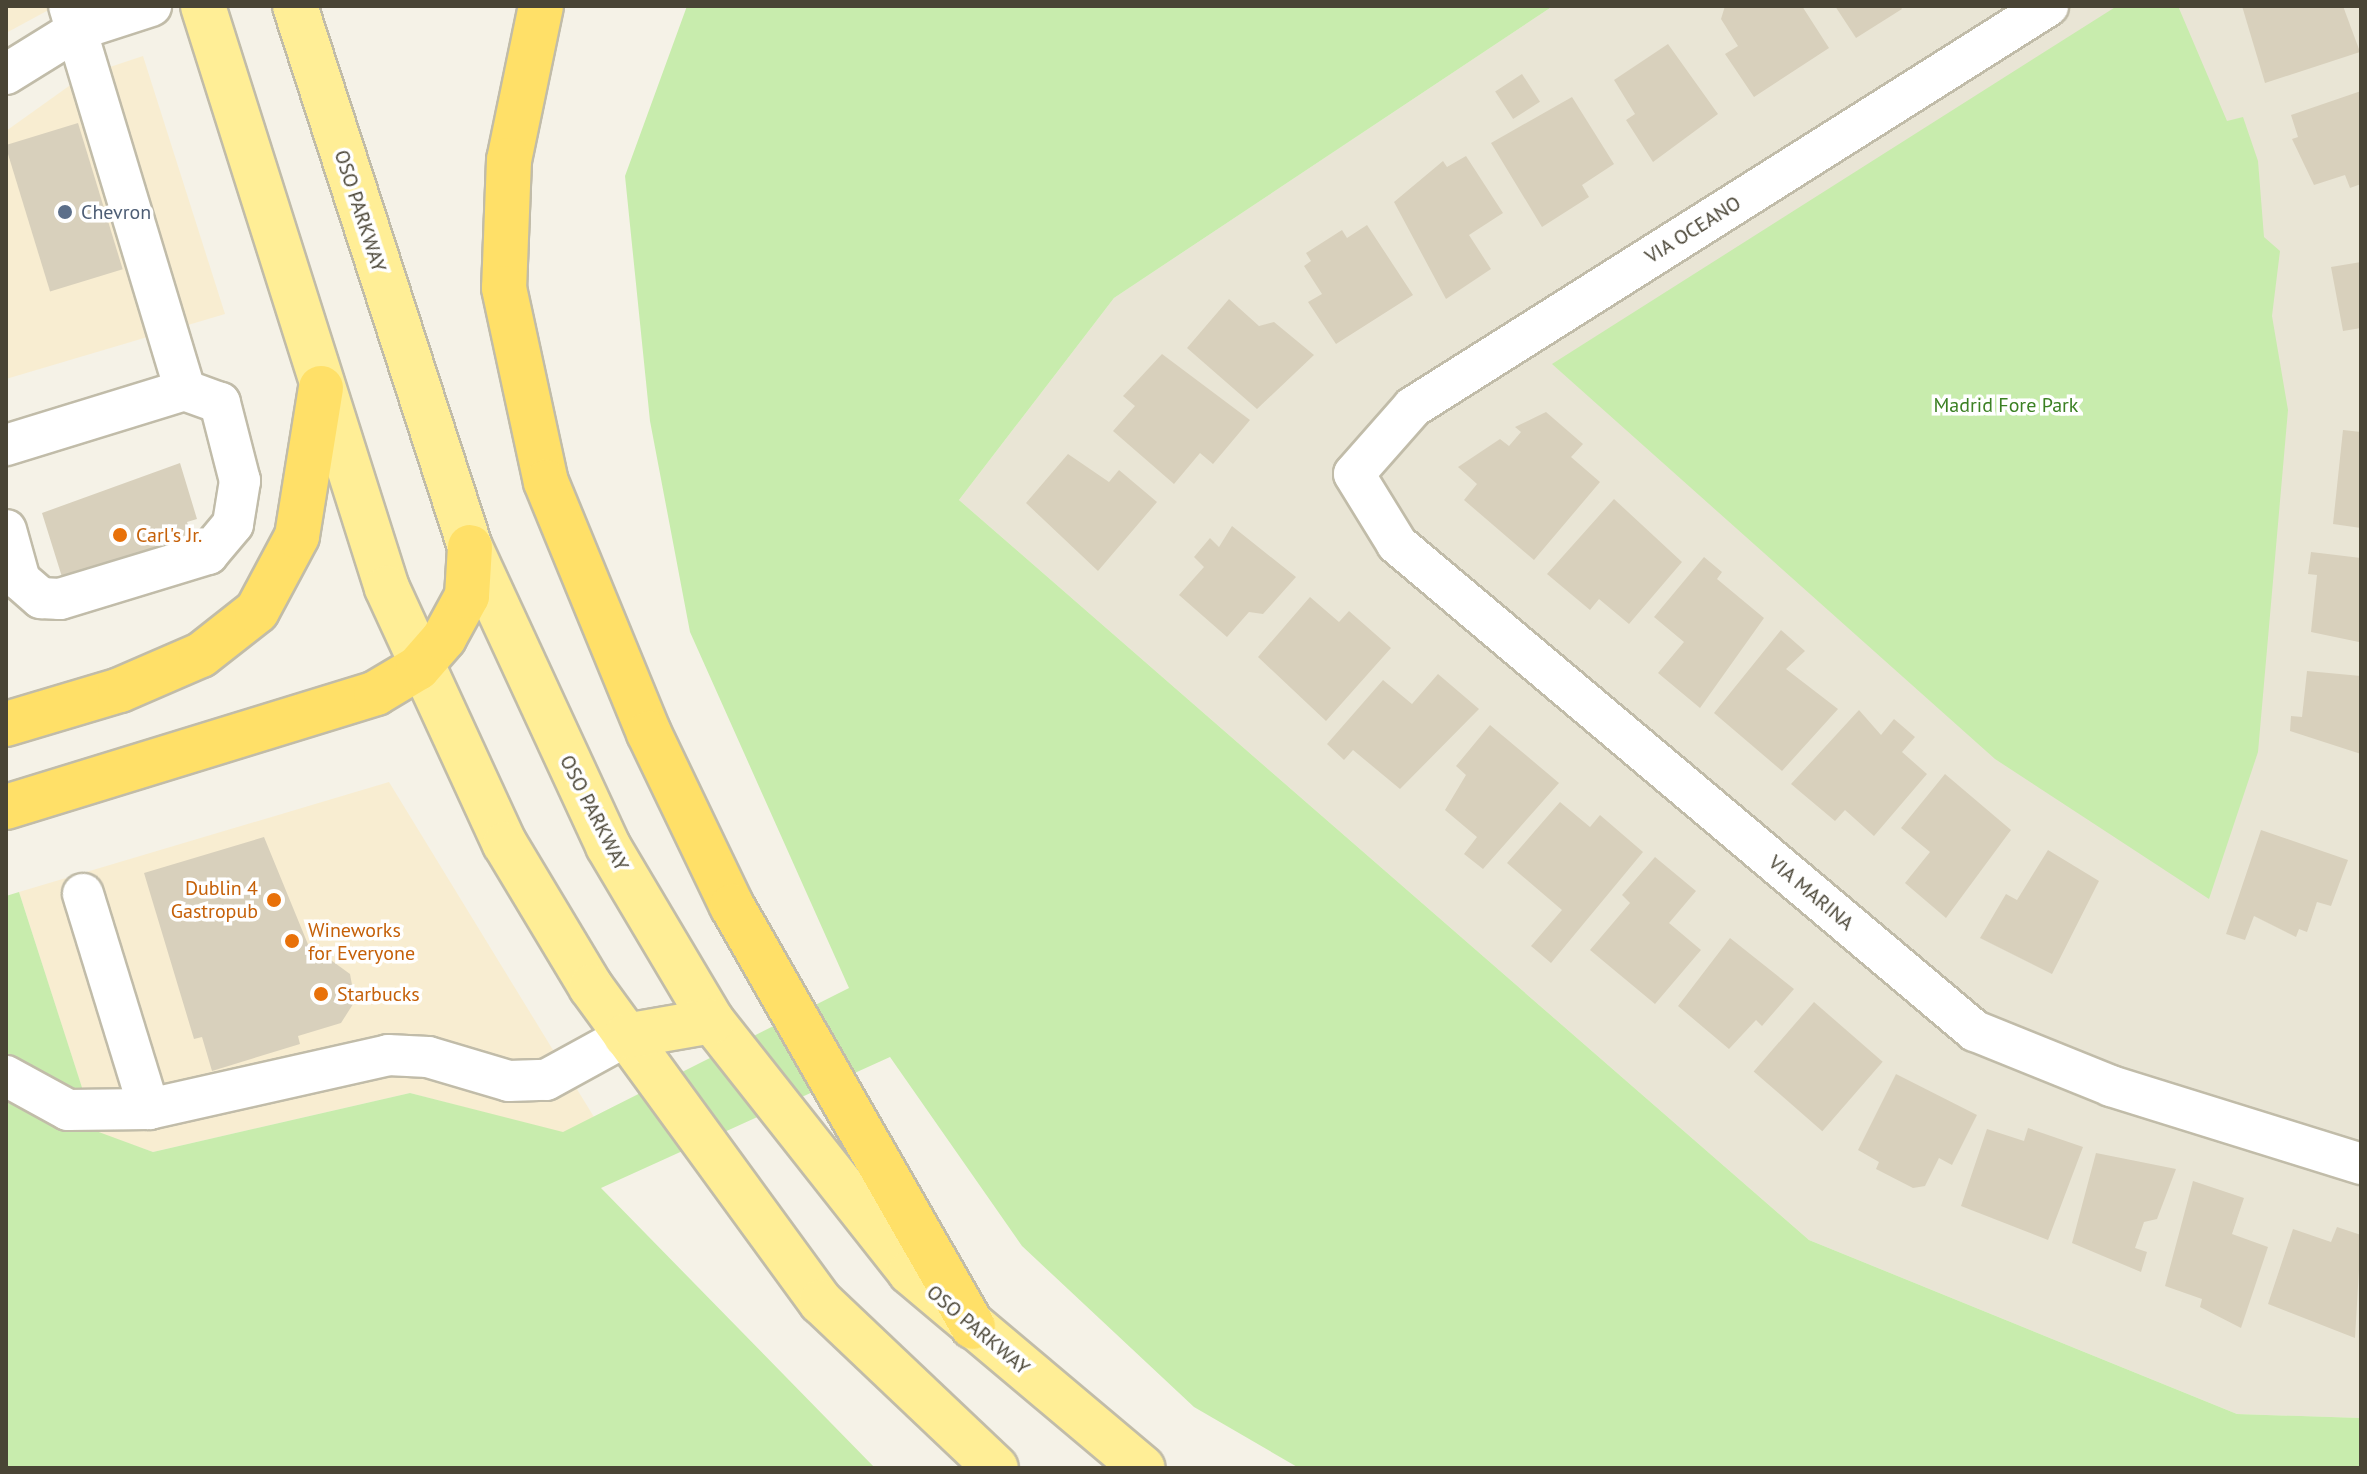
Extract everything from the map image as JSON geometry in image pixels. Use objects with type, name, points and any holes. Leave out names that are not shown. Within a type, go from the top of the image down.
[{"type":"highway","points":[[541,6],[509,160],[504,288],[546,482],[649,733],[732,906],[973,1327]]},
{"type":"highway","points":[[6,724],[120,690],[201,655],[257,611],[297,536],[321,388]]},
{"type":"highway","points":[[6,807],[376,693],[418,668],[467,596],[470,547]]},
{"type":"main road","points":[[203,6],[321,388],[418,668],[505,844],[626,1036],[821,1302],[996,1468]]},
{"type":"main road","name":"OSO PARKWAY","points":[[295,6],[470,547],[608,846],[712,1021],[910,1272],[1143,1468]]},
{"type":"main road","points":[[626,1036],[712,1021]]},
{"type":"street","points":[[6,74],[73,18],[151,6]]},
{"type":"street","name":"VIA OCEANO","points":[[1354,474],[1413,407],[2048,6]]},
{"type":"street","points":[[73,18],[185,390]]},
{"type":"street","points":[[6,445],[185,390],[220,403],[240,481],[233,524],[208,554],[60,599],[41,598],[20,580],[6,530]]},
{"type":"street","name":"VIA MARINA","points":[[1354,474],[1397,544],[1975,1031],[2111,1086],[2361,1164]]},
{"type":"street","points":[[83,894],[149,1109]]},
{"type":"street","points":[[6,1076],[68,1110],[149,1109],[388,1055],[428,1057],[509,1081],[546,1080],[626,1036]]},
{"type":"shaded area","points":[[6,6],[56,6],[6,33]]},
{"type":"shaded area","points":[[1553,6],[2361,6],[2361,1418],[2237,1414],[1809,1240],[959,500],[1114,298]]},
{"type":"shaded area","name":"Chevron","points":[[143,56],[225,314],[6,379],[6,131],[83,76]]},
{"type":"shaded area","points":[[389,782],[594,1117],[563,1133],[410,1093],[153,1152],[96,1132],[19,892]]},
{"type":"green space","points":[[687,6],[1553,6],[1114,298],[959,500],[1809,1240],[2237,1414],[2361,1418],[2361,1468],[1299,1468],[1194,1407],[1022,1246],[890,1057],[601,1188],[875,1468],[6,1468],[6,896],[19,892],[96,1131],[153,1152],[410,1093],[563,1132],[849,988],[690,632],[650,421],[625,176]]},
{"type":"green space","name":"Madrid Fore Park","points":[[2117,6],[2178,6],[2227,121],[2243,117],[2258,161],[2264,237],[2280,251],[2272,316],[2288,410],[2258,752],[2209,899],[1995,759],[1552,364]]},
{"type":"building","points":[[1725,6],[1802,6],[1829,48],[1754,97],[1725,54],[1738,46],[1721,19]]},
{"type":"building","points":[[1835,6],[1900,6],[1902,9],[1856,38]]},
{"type":"building","points":[[2242,6],[2343,6],[2360,52],[2265,83]]},
{"type":"building","points":[[1668,44],[1718,114],[1653,162],[1626,120],[1635,114],[1614,80]]},
{"type":"building","points":[[1522,74],[1540,102],[1513,119],[1495,91]]},
{"type":"building","points":[[2361,91],[2361,184],[2350,188],[2345,175],[2314,185],[2292,139],[2298,137],[2291,115]]},
{"type":"building","points":[[1572,97],[1614,164],[1582,185],[1589,197],[1542,227],[1491,143]]},
{"type":"building","name":"Chevron","points":[[78,123],[123,269],[50,292],[6,145]]},
{"type":"building","points":[[1466,156],[1503,213],[1469,235],[1491,269],[1446,299],[1394,202],[1443,161],[1447,167]]},
{"type":"building","points":[[1367,225],[1413,295],[1336,344],[1308,302],[1322,294],[1304,266],[1311,261],[1306,253],[1342,230],[1347,238]]},
{"type":"building","points":[[2361,262],[2361,328],[2343,331],[2331,267]]},
{"type":"building","points":[[1229,299],[1259,326],[1274,322],[1314,355],[1257,409],[1187,348]]},
{"type":"building","points":[[1162,354],[1250,420],[1213,464],[1200,453],[1174,484],[1113,431],[1135,406],[1123,396]]},
{"type":"building","points":[[1546,412],[1583,444],[1571,457],[1600,482],[1534,560],[1464,500],[1477,484],[1458,467],[1500,439],[1509,446],[1521,432],[1515,427]]},
{"type":"building","points":[[2343,430],[2361,432],[2361,528],[2333,524]]},
{"type":"building","points":[[1068,454],[1109,482],[1119,470],[1157,502],[1098,571],[1026,503]]},
{"type":"building","name":"Carl's Jr.","points":[[180,463],[197,519],[187,522],[196,547],[67,593],[42,513]]},
{"type":"building","points":[[1614,499],[1682,562],[1629,624],[1599,599],[1590,610],[1547,574]]},
{"type":"building","points":[[1232,526],[1296,577],[1263,614],[1249,612],[1227,637],[1179,595],[1204,567],[1194,557],[1210,538],[1219,547]]},
{"type":"building","points":[[2311,552],[2361,558],[2361,651],[2359,642],[2311,632],[2317,575],[2308,574]]},
{"type":"building","points":[[1704,557],[1722,572],[1717,579],[1764,618],[1700,708],[1658,673],[1684,642],[1654,617]]},
{"type":"building","points":[[1310,597],[1339,622],[1349,611],[1391,648],[1326,721],[1258,657]]},
{"type":"building","points":[[1781,630],[1805,651],[1786,669],[1838,709],[1782,771],[1714,713]]},
{"type":"building","points":[[2307,671],[2361,676],[2361,754],[2290,731],[2291,716],[2302,717]]},
{"type":"building","points":[[1438,674],[1479,709],[1400,789],[1353,750],[1344,760],[1327,744],[1383,680],[1412,704]]},
{"type":"building","points":[[1859,710],[1881,735],[1894,719],[1915,737],[1902,752],[1927,774],[1874,836],[1845,810],[1835,821],[1791,784]]},
{"type":"building","points":[[1490,725],[1559,783],[1483,869],[1464,854],[1477,837],[1445,810],[1466,775],[1456,766]]},
{"type":"building","points":[[1945,774],[2011,830],[1946,918],[1905,883],[1930,852],[1901,828]]},
{"type":"building","points":[[1560,802],[1590,827],[1600,815],[1643,852],[1551,963],[1531,946],[1562,910],[1507,863]]},
{"type":"building","points":[[2261,830],[2348,860],[2331,906],[2317,902],[2307,932],[2299,929],[2296,937],[2254,916],[2245,940],[2226,934]]},
{"type":"building","points":[[264,837],[314,959],[328,958],[350,974],[355,1001],[341,1023],[298,1036],[300,1044],[212,1071],[202,1037],[194,1039],[144,873]]},
{"type":"building","points":[[2048,850],[2099,881],[2052,974],[1980,938],[2006,894],[2017,900]]},
{"type":"building","points":[[1655,857],[1696,891],[1669,923],[1701,950],[1655,1004],[1590,950],[1630,903],[1622,895]]},
{"type":"building","points":[[1730,938],[1794,989],[1762,1026],[1756,1020],[1729,1049],[1678,1006]]},
{"type":"building","points":[[1814,1002],[1883,1062],[1822,1131],[1754,1071]]},
{"type":"building","points":[[1896,1074],[1977,1115],[1952,1165],[1939,1158],[1925,1186],[1913,1188],[1876,1169],[1879,1162],[1858,1150]]},
{"type":"building","points":[[2028,1128],[2083,1147],[2048,1240],[1961,1206],[1987,1129],[2024,1141]]},
{"type":"building","points":[[2096,1153],[2176,1169],[2157,1219],[2144,1222],[2135,1248],[2147,1252],[2141,1272],[2072,1243]]},
{"type":"building","points":[[2193,1181],[2244,1198],[2232,1234],[2268,1247],[2241,1328],[2200,1307],[2202,1299],[2165,1286]]},
{"type":"building","points":[[2337,1227],[2361,1235],[2355,1338],[2268,1304],[2293,1229],[2331,1242]]},
{"type":"place","name":"Chevron","points":[[65,212]]},
{"type":"place","name":"Carl's Jr.","points":[[120,535]]},
{"type":"place","name":"Dublin 4 Gastropub","points":[[274,900]]},
{"type":"place","name":"Wineworks for Everyone","points":[[292,941]]},
{"type":"place","name":"Starbucks","points":[[321,994]]}]
